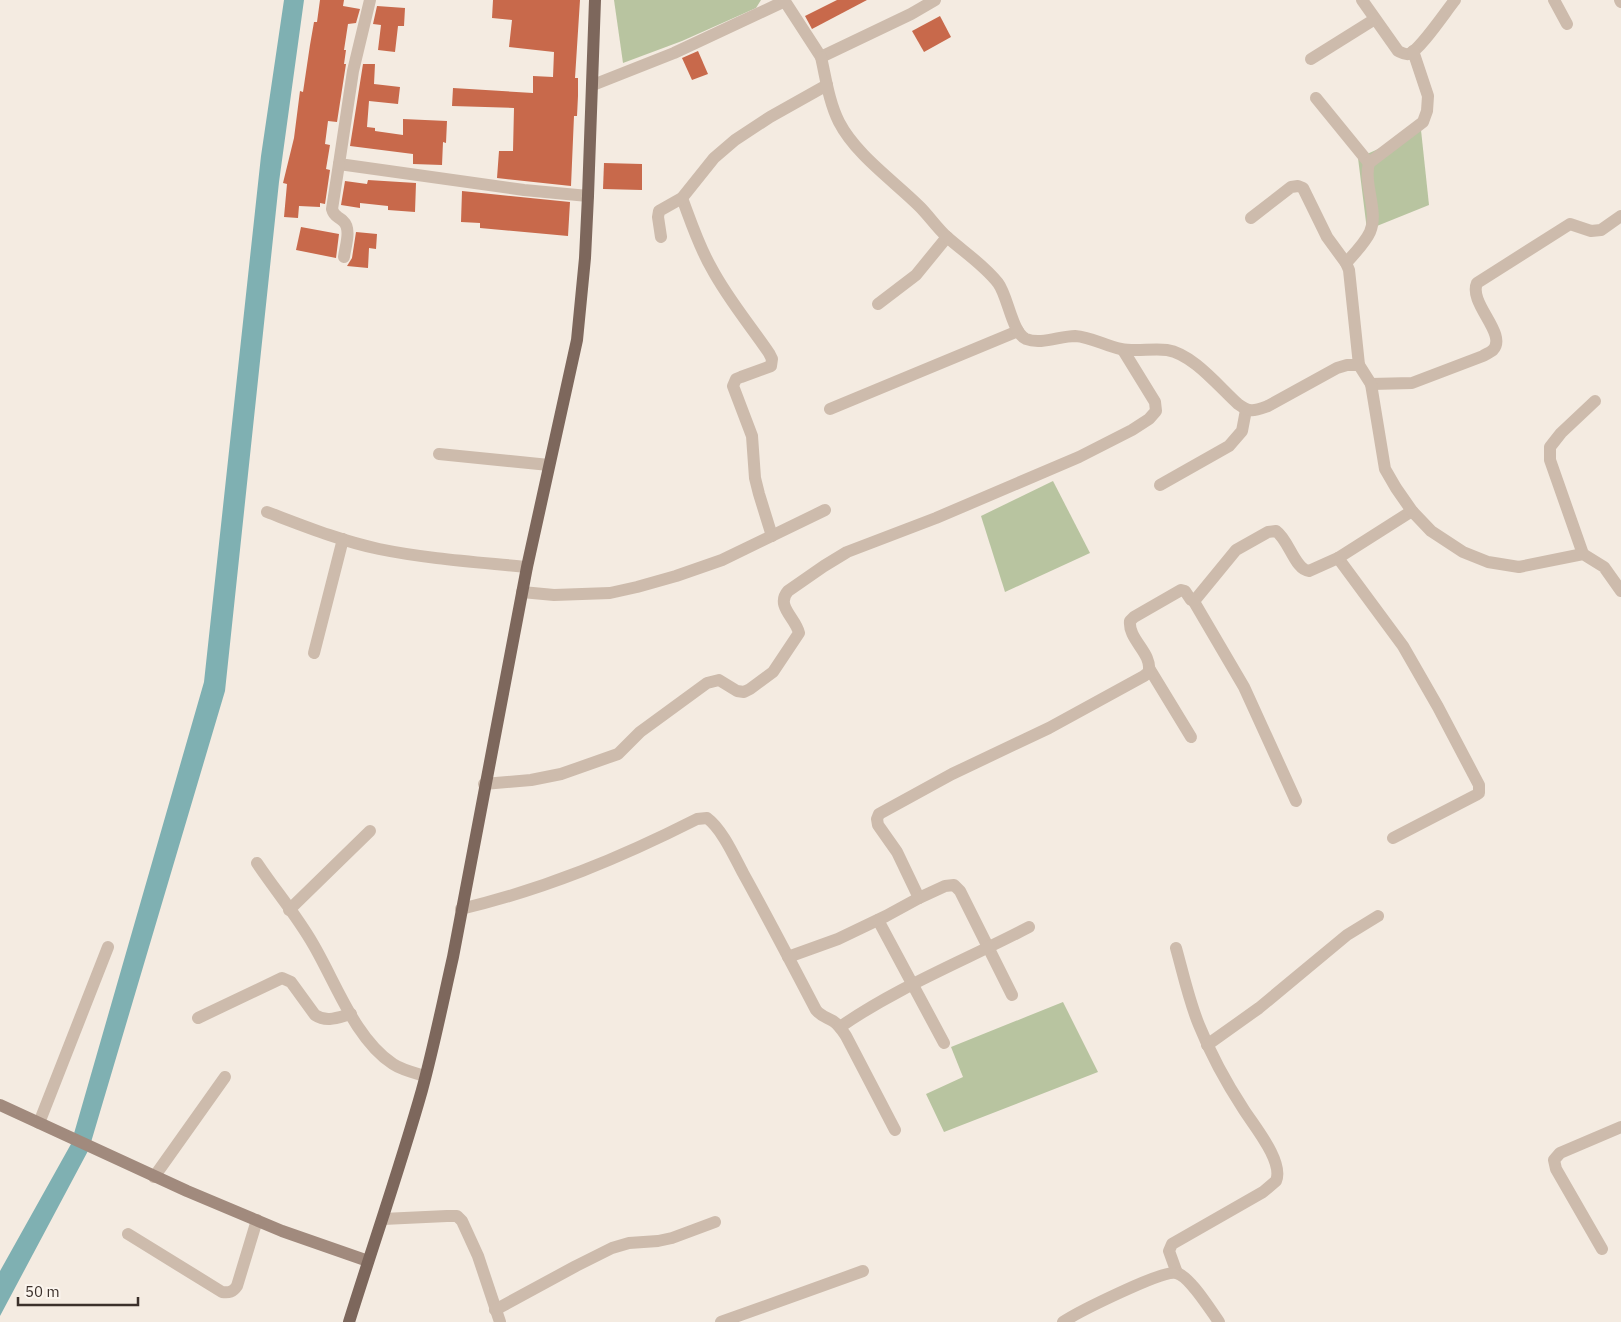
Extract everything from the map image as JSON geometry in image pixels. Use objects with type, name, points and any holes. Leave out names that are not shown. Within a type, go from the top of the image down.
[{"type":"main road","points":[[349,1322],[383,1219],[425,1076],[453,957],[526,567],[577,340],[585,258],[595,0]]},
{"type":"main road","points":[[0,1105],[154,1177],[257,1220],[368,1261]]},
{"type":"street","points":[[344,257],[347,228],[343,221],[333,213],[332,209],[353,71],[370,0]]},
{"type":"street","points":[[821,57],[911,14],[935,0]]},
{"type":"street","points":[[1362,0],[1398,51],[1405,54],[1409,54],[1418,47],[1455,0]]},
{"type":"street","points":[[1554,0],[1567,24]]},
{"type":"street","points":[[593,85],[674,53],[785,1],[821,57],[827,86],[839,123],[849,138],[921,208],[935,225],[998,283],[1005,294],[1018,332],[1025,339],[1038,341],[1073,336],[1091,338],[1109,347],[1123,350],[1167,350],[1193,362],[1246,410],[1256,410],[1268,406],[1337,368],[1347,365],[1359,365]]},
{"type":"street","points":[[1311,59],[1375,19]]},
{"type":"street","points":[[1346,263],[1367,237],[1373,220],[1367,172],[1369,163],[1423,122],[1427,111],[1428,96],[1413,51]]},
{"type":"street","points":[[661,237],[659,211],[682,198],[704,169],[723,149],[770,117],[827,86]]},
{"type":"street","points":[[1316,98],[1369,163]]},
{"type":"street","points":[[339,164],[524,190],[588,196]]},
{"type":"street","points":[[1251,218],[1291,187],[1298,186],[1303,188],[1326,238],[1346,263],[1349,270],[1359,365],[1371,384],[1386,469],[1412,511],[1431,531],[1463,552],[1488,562],[1519,567],[1583,554]]},
{"type":"street","points":[[682,198],[699,243],[712,269],[772,359],[771,366],[741,376],[736,379],[733,386],[752,436],[759,494],[772,536]]},
{"type":"street","points":[[1371,384],[1412,383],[1483,356],[1494,349],[1496,335],[1476,296],[1474,289],[1477,283],[1570,224],[1591,231],[1601,230],[1621,216]]},
{"type":"street","points":[[878,304],[916,275],[948,237]]},
{"type":"street","points":[[830,409],[1018,332]]},
{"type":"street","points":[[484,784],[531,780],[561,774],[618,754],[640,732],[707,683],[714,680],[724,682],[737,691],[744,692],[750,689],[773,672],[800,633],[784,605],[784,596],[824,566],[847,552],[936,518],[1079,457],[1132,430],[1149,419],[1156,411],[1154,402],[1123,350]]},
{"type":"street","points":[[1595,401],[1561,433],[1550,447],[1550,460],[1583,554],[1604,567],[1621,591]]},
{"type":"street","points":[[1160,485],[1229,446],[1242,431],[1246,410]]},
{"type":"street","points":[[439,454],[549,465]]},
{"type":"street","points":[[522,592],[554,595],[610,593],[637,587],[722,560],[825,510]]},
{"type":"street","points":[[1194,600],[1236,550],[1268,532],[1276,531],[1283,537],[1301,567],[1306,571],[1313,570],[1338,558],[1412,511]]},
{"type":"street","points":[[268,512],[320,532],[378,549],[422,557],[526,567]]},
{"type":"street","points":[[314,653],[343,539]]},
{"type":"street","points":[[1338,558],[1403,646],[1480,785],[1480,790],[1476,796],[1393,838]]},
{"type":"street","points":[[1191,737],[1150,668],[1147,657],[1131,630],[1130,621],[1181,590],[1185,591],[1194,600],[1244,687],[1296,801]]},
{"type":"street","points":[[919,898],[897,852],[878,824],[879,814],[960,770],[1049,728],[1138,680],[1149,672],[1150,668]]},
{"type":"street","points":[[462,909],[523,893],[566,878],[615,858],[697,819],[707,818],[731,852],[816,1010],[840,1027],[895,1130]]},
{"type":"street","points":[[289,910],[370,831]]},
{"type":"street","points":[[257,863],[313,943],[351,1014],[373,1046],[396,1066],[425,1076]]},
{"type":"street","points":[[788,957],[838,939],[919,898],[950,885],[957,887],[1012,995]]},
{"type":"street","points":[[1207,1045],[1260,1008],[1347,935],[1378,916]]},
{"type":"street","points":[[878,920],[944,1043]]},
{"type":"street","points":[[840,1027],[862,1011],[912,983],[1029,927]]},
{"type":"street","points":[[39,1123],[108,947]]},
{"type":"street","points":[[1176,948],[1195,1015],[1207,1045],[1230,1088],[1272,1153],[1279,1169],[1276,1181],[1263,1192],[1172,1244],[1168,1251],[1177,1273]]},
{"type":"street","points":[[198,1018],[282,978],[291,982],[315,1015],[320,1018],[328,1020],[351,1014]]},
{"type":"street","points":[[154,1177],[225,1077]]},
{"type":"street","points":[[1602,1250],[1556,1169],[1554,1160],[1560,1153],[1621,1127]]},
{"type":"street","points":[[383,1219],[457,1216],[462,1221],[478,1256],[500,1322]]},
{"type":"street","points":[[128,1234],[226,1293],[231,1292],[237,1286],[257,1220]]},
{"type":"street","points":[[495,1310],[612,1248],[629,1243],[672,1238],[715,1222]]},
{"type":"street","points":[[721,1322],[863,1272]]},
{"type":"street","points":[[1063,1322],[1151,1278],[1169,1273],[1177,1273],[1183,1276],[1219,1322]]},
{"type":"green space","points":[[614,0],[761,0],[756,8],[682,41],[623,63]]},
{"type":"green space","points":[[1421,130],[1429,205],[1367,230],[1358,158]]},
{"type":"green space","points":[[1053,481],[1090,553],[1005,592],[981,516]]},
{"type":"green space","points":[[1063,1002],[1098,1072],[944,1132],[926,1094],[963,1077],[951,1047]]},
{"type":"water","points":[[284,0],[304,0],[279,182],[225,691],[89,1149],[0,1316],[0,1271],[71,1144],[204,682],[261,156]]},
{"type":"building","points":[[320,0],[344,0],[343,6],[360,9],[356,23],[348,24],[344,50],[346,50],[344,64],[346,64],[337,122],[328,121],[325,144],[330,145],[326,169],[330,170],[325,204],[320,203],[320,207],[299,206],[298,218],[284,217],[287,184],[283,183],[294,138],[300,91],[303,92],[314,22],[317,22]]},
{"type":"building","points":[[493,0],[580,0],[575,78],[578,78],[578,96],[577,116],[574,116],[571,186],[497,178],[499,151],[513,151],[514,108],[452,106],[453,88],[533,93],[533,76],[553,77],[554,52],[509,47],[512,20],[492,18]]},
{"type":"building","points":[[837,0],[867,0],[812,29],[805,16]]},
{"type":"building","points":[[377,6],[405,8],[404,26],[398,26],[395,52],[378,50],[381,25],[373,24]]},
{"type":"building","points":[[940,16],[951,37],[924,52],[912,31]]},
{"type":"building","points":[[698,51],[708,74],[692,80],[682,58]]},
{"type":"building","points":[[363,64],[375,64],[374,84],[400,87],[398,104],[369,101],[367,127],[375,128],[375,131],[403,135],[403,119],[447,121],[446,143],[443,142],[442,165],[413,164],[413,154],[350,146]]},
{"type":"building","points":[[604,163],[642,164],[642,190],[603,189]]},
{"type":"building","points":[[368,180],[416,183],[415,212],[388,210],[388,206],[360,203],[360,208],[341,205],[345,181],[367,184]]},
{"type":"building","points":[[462,191],[570,202],[568,236],[480,228],[480,223],[461,222]]},
{"type":"building","points":[[301,227],[339,234],[336,258],[296,250]]},
{"type":"building","points":[[356,232],[377,234],[376,249],[369,248],[368,268],[347,266],[352,258]]}]
